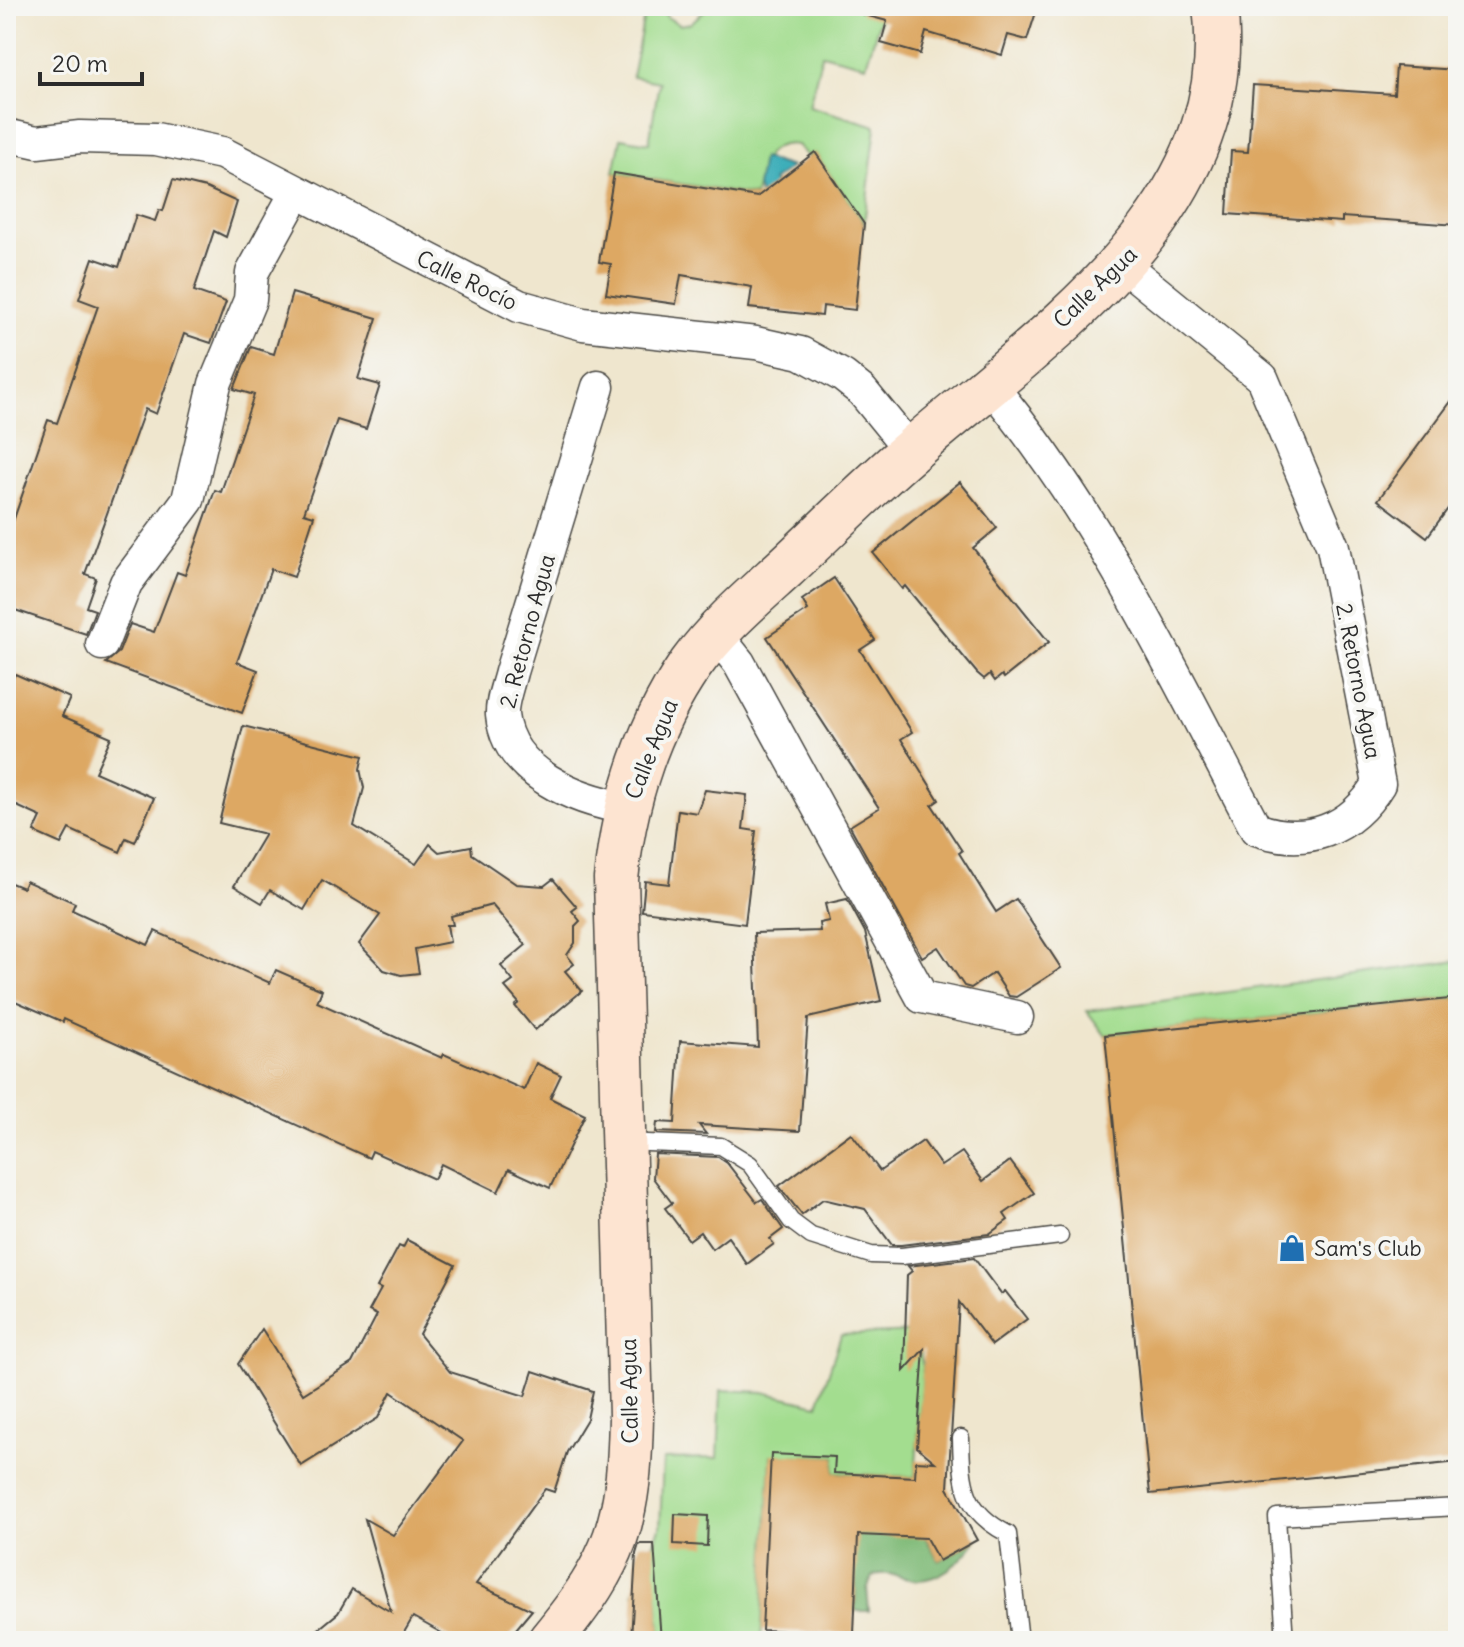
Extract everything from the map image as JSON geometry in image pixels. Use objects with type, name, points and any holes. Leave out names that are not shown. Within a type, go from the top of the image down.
[{"type":"street","name":"Calle Agua","points":[[550,1641],[586,1598],[605,1568],[618,1532],[630,1479],[631,1416],[616,879],[627,808],[652,733],[670,697],[715,633],[911,451],[990,385],[1137,275],[1151,230],[1189,167],[1214,98],[1219,40],[1215,6]]},
{"type":"street","name":"Calle Rocío","points":[[6,135],[37,142],[122,136],[189,144],[222,153],[491,295],[547,316],[583,324],[756,343],[801,353],[833,369],[862,391],[911,451]]},
{"type":"street","points":[[102,644],[126,583],[188,500],[215,384],[250,300],[252,273],[296,193]]},
{"type":"street","name":"2. Retorno Agua","points":[[990,385],[1032,434],[1142,612],[1256,829],[1273,835],[1308,837],[1342,824],[1357,813],[1379,784],[1333,547],[1262,378],[1137,275]]},
{"type":"street","name":"2. Retorno Agua","points":[[598,387],[511,672],[502,714],[512,745],[525,763],[547,780],[595,803],[627,808]]},
{"type":"street","points":[[715,633],[739,663],[922,997],[1017,1017]]},
{"type":"lane","points":[[622,1142],[721,1146],[750,1164],[799,1227],[825,1241],[871,1255],[902,1256],[1060,1236]]},
{"type":"lane","points":[[961,1438],[966,1492],[982,1517],[1008,1534],[1020,1641]]},
{"type":"lane","points":[[1285,1641],[1277,1517],[1458,1507]]},
{"type":"green space","points":[[646,6],[661,6],[667,17],[680,25],[691,23],[709,6],[884,6],[866,65],[822,54],[809,106],[876,126],[864,224],[815,153],[808,157],[797,145],[785,144],[770,152],[762,167],[755,196],[614,173],[621,138],[649,143],[659,82],[632,77]]},
{"type":"green space","points":[[1458,961],[1458,998],[1105,1035],[1087,1011]]},
{"type":"green space","points":[[918,1332],[923,1374],[915,1477],[834,1473],[835,1457],[771,1455],[761,1641],[661,1641],[657,1594],[633,1594],[660,1528],[663,1459],[718,1458],[721,1390],[763,1392],[818,1405],[841,1335]]},
{"type":"green space","points":[[907,1506],[939,1561],[977,1540],[957,1563],[939,1575],[920,1580],[887,1574],[873,1576],[867,1589],[869,1611],[855,1611],[856,1580],[831,1533]]},
{"type":"water","points":[[762,158],[791,167],[773,181],[787,199],[760,195],[757,187]]},
{"type":"building","points":[[862,6],[1038,6],[1027,40],[1008,35],[1002,55],[926,32],[920,54],[881,43],[887,21],[861,14]]},
{"type":"building","points":[[1396,66],[1458,70],[1458,225],[1342,217],[1342,222],[1227,214],[1231,151],[1248,152],[1253,85],[1394,94]]},
{"type":"building","points":[[815,152],[864,224],[855,310],[823,306],[822,316],[749,308],[752,287],[681,275],[676,304],[606,294],[611,264],[599,262],[614,173],[757,197]]},
{"type":"building","points":[[173,180],[206,188],[237,202],[226,237],[214,231],[194,291],[226,302],[211,343],[184,334],[156,414],[145,409],[85,574],[96,578],[86,607],[95,610],[86,634],[6,607],[6,542],[48,420],[57,423],[98,306],[79,299],[93,258],[119,267],[136,215],[155,221],[159,210],[163,211]]},
{"type":"building","points":[[292,293],[377,318],[358,379],[380,385],[366,429],[337,420],[304,513],[314,516],[294,577],[271,569],[237,662],[258,670],[242,713],[106,663],[119,652],[130,624],[154,632],[177,572],[185,575],[215,490],[221,492],[254,395],[234,389],[251,347],[274,354]]},
{"type":"building","points":[[1458,392],[1458,495],[1427,537],[1378,500]]},
{"type":"building","points":[[960,482],[997,528],[973,548],[1049,642],[1004,678],[1002,675],[995,681],[990,674],[984,679],[977,673],[905,586],[902,589],[873,553]]},
{"type":"building","points":[[834,578],[875,640],[860,650],[912,732],[901,739],[939,800],[932,805],[962,851],[959,853],[996,912],[1016,899],[1061,968],[1016,997],[1009,996],[994,973],[971,988],[964,986],[938,947],[922,957],[850,826],[879,808],[767,637],[808,610],[802,600]]},
{"type":"building","points":[[15,674],[70,698],[62,716],[111,737],[95,772],[154,798],[135,842],[126,838],[120,852],[69,829],[61,844],[34,832],[41,817],[6,801],[6,692]]},
{"type":"building","points":[[243,726],[363,756],[360,769],[364,788],[354,826],[416,864],[430,844],[439,852],[471,846],[472,854],[516,884],[544,886],[553,879],[577,907],[572,911],[580,921],[575,926],[575,943],[567,955],[574,964],[565,971],[582,991],[535,1030],[515,1006],[519,1003],[505,987],[513,981],[501,966],[526,945],[492,905],[451,916],[453,925],[447,925],[450,942],[415,949],[419,973],[401,975],[384,970],[359,944],[380,915],[322,880],[304,910],[270,890],[262,903],[234,886],[265,834],[219,823]]},
{"type":"building","points":[[705,790],[747,795],[743,829],[756,831],[745,924],[642,911],[645,881],[669,884],[678,810],[697,813]]},
{"type":"building","points":[[6,881],[23,888],[26,881],[75,903],[72,910],[148,945],[155,931],[270,983],[276,970],[322,990],[317,1002],[442,1058],[444,1054],[524,1090],[536,1063],[561,1075],[550,1098],[585,1115],[550,1188],[509,1169],[498,1192],[441,1164],[434,1179],[372,1151],[369,1158],[64,1019],[63,1022],[6,997]]},
{"type":"building","points":[[847,899],[865,932],[881,1001],[808,1018],[800,1131],[699,1125],[706,1134],[656,1132],[657,1122],[675,1123],[680,1041],[758,1047],[754,933],[820,931],[819,923],[829,921],[825,904]]},
{"type":"building","name":"Sam's Club","points":[[1458,998],[1458,1462],[1150,1494],[1105,1035]]},
{"type":"building","points":[[851,1133],[880,1171],[923,1141],[941,1166],[962,1152],[983,1181],[1010,1161],[1034,1193],[1004,1214],[1008,1220],[989,1234],[901,1245],[892,1245],[865,1209],[823,1199],[802,1215],[779,1186]]},
{"type":"building","points":[[655,1154],[718,1157],[727,1163],[757,1202],[762,1199],[783,1229],[770,1239],[774,1244],[747,1264],[728,1237],[712,1249],[700,1232],[689,1240],[665,1208],[672,1203],[653,1178]]},
{"type":"building","points":[[407,1240],[455,1265],[419,1334],[450,1372],[525,1396],[533,1371],[593,1391],[587,1419],[567,1452],[554,1492],[545,1489],[476,1584],[532,1610],[506,1641],[456,1641],[413,1617],[399,1641],[304,1641],[338,1613],[352,1589],[391,1612],[365,1519],[393,1535],[463,1441],[391,1392],[378,1418],[301,1466],[238,1364],[262,1329],[303,1394],[352,1363],[377,1315],[369,1311],[381,1289],[377,1287],[399,1246],[403,1248]]},
{"type":"building","points":[[974,1258],[1001,1294],[1005,1291],[1027,1319],[992,1345],[959,1302],[948,1488],[977,1540],[939,1561],[926,1538],[858,1535],[854,1634],[762,1630],[771,1454],[835,1457],[834,1473],[915,1477],[916,1461],[935,1462],[917,1447],[924,1349],[904,1371],[907,1275],[912,1271],[908,1266]]},
{"type":"building","points":[[675,1514],[708,1516],[707,1546],[674,1544]]},
{"type":"building","points":[[639,1544],[654,1544],[661,1641],[631,1639]]},
{"type":"place","name":"Sam's Club","points":[[1292,1248]]}]
